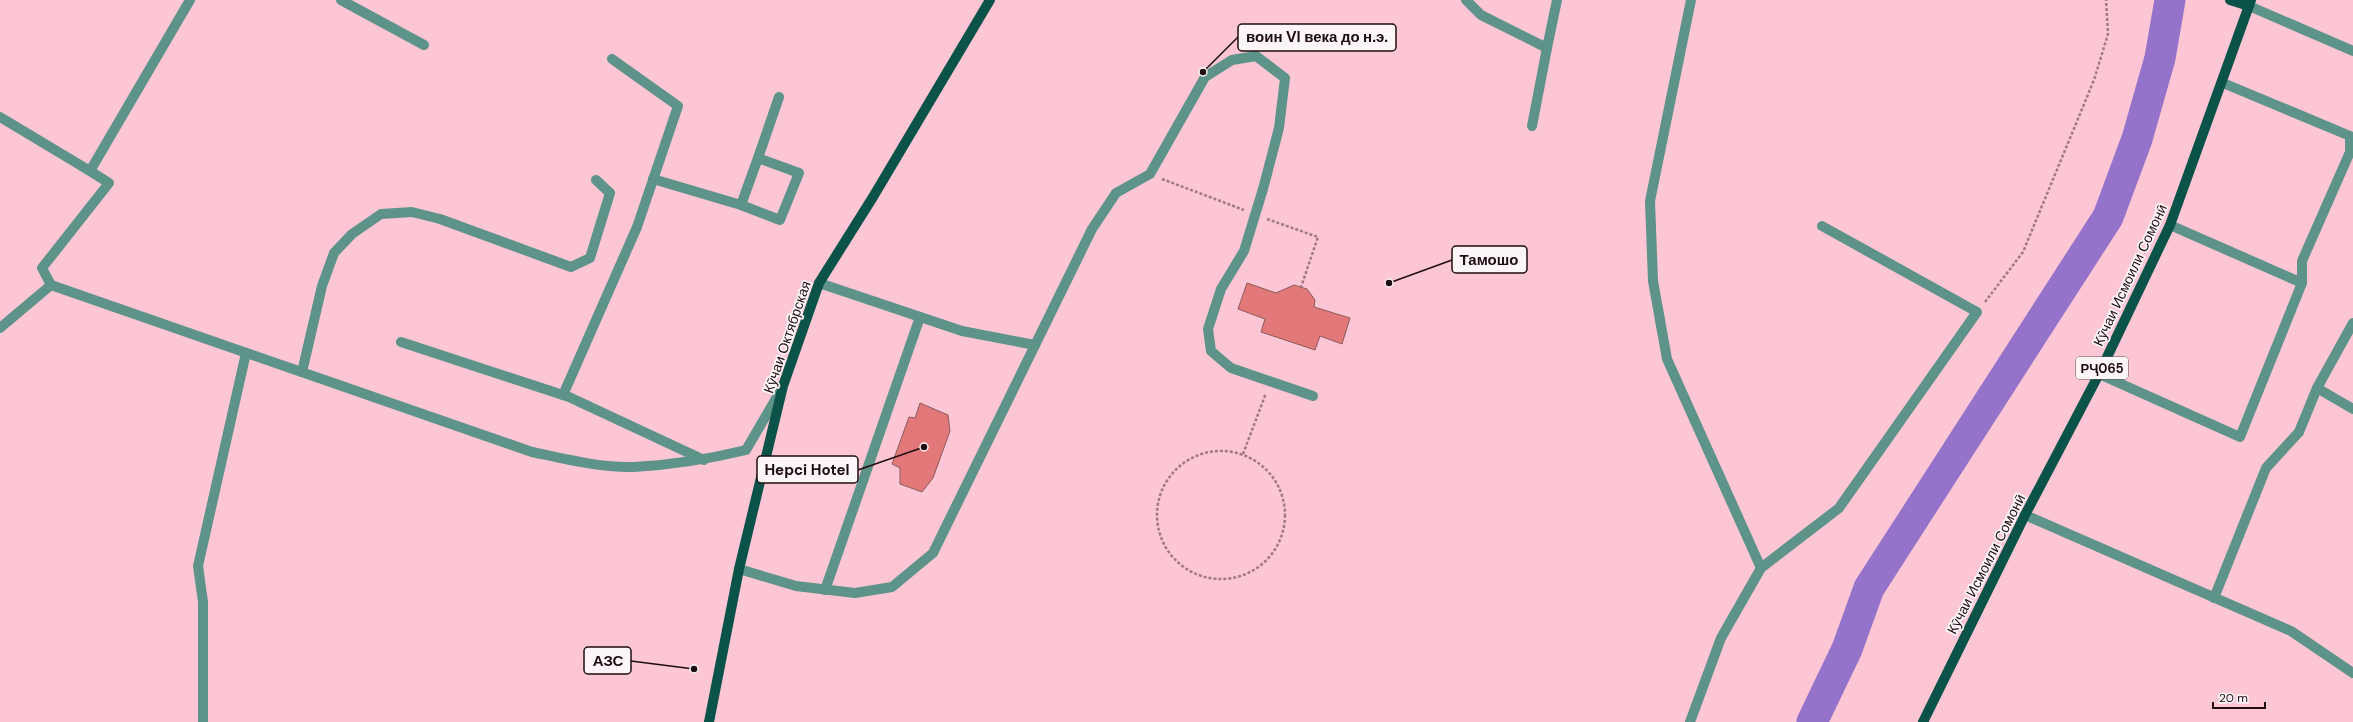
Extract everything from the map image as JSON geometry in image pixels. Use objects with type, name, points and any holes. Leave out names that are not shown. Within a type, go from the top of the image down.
[{"type":"main road","name":"Кӯчаи Октябрская","points":[[709,722],[738,569],[783,386],[819,283],[873,197],[990,0]]},
{"type":"main road","points":[[2232,1],[2250,3]]},
{"type":"main road","name":"Кӯчаи Исмоили Сомонӣ","points":[[1923,722],[2025,515],[2099,374],[2170,225],[2223,83],[2250,3]]},
{"type":"street","points":[[90,171],[190,0]]},
{"type":"street","points":[[341,0],[424,45]]},
{"type":"street","points":[[1466,0],[1481,15],[1547,48]]},
{"type":"street","points":[[1532,126],[1557,0]]},
{"type":"street","points":[[1691,0],[1650,201],[1653,281],[1667,359],[1762,568]]},
{"type":"street","points":[[2250,3],[2353,51]]},
{"type":"street","points":[[738,569],[796,586],[855,593],[892,587],[933,553],[1092,229],[1116,193],[1150,174],[1206,77],[1232,60],[1256,56],[1285,78],[1279,128],[1263,189],[1254,214],[1244,251],[1221,289],[1208,329],[1212,350],[1231,368],[1313,396]]},
{"type":"street","points":[[563,395],[637,227],[678,106],[612,59]]},
{"type":"street","points":[[2099,374],[2240,436],[2302,283],[2302,261],[2352,153],[2350,136],[2223,83]]},
{"type":"street","points":[[741,205],[779,97]]},
{"type":"street","points":[[0,117],[109,183],[42,268],[51,285],[532,452],[577,462],[633,467],[704,460],[746,450],[783,386]]},
{"type":"street","points":[[653,180],[741,205],[780,220],[799,173],[758,158]]},
{"type":"street","points":[[302,372],[322,286],[334,253],[352,234],[381,214],[412,212],[440,219],[571,267],[590,258],[605,212],[610,193],[596,180]]},
{"type":"street","points":[[2170,225],[2302,283]]},
{"type":"street","points":[[1690,722],[1721,638],[1762,568],[1839,508],[1977,312],[1822,226]]},
{"type":"street","points":[[819,283],[962,331],[1036,345]]},
{"type":"street","points":[[0,328],[51,285]]},
{"type":"street","points":[[825,590],[920,317]]},
{"type":"street","points":[[2214,598],[2266,468],[2299,432],[2317,388],[2353,323]]},
{"type":"street","points":[[401,342],[563,395],[704,460]]},
{"type":"street","points":[[203,722],[203,602],[198,566],[246,353]]},
{"type":"street","points":[[2317,388],[2353,409]]},
{"type":"street","points":[[2025,515],[2291,631],[2353,673]]},
{"type":"path","points":[[1977,312],[2024,252],[2094,80],[2108,34],[2106,0]]},
{"type":"path","points":[[1150,174],[1318,237],[1301,287]]},
{"type":"path","points":[[1243,454],[1270,381]]},
{"type":"path","points":[[1218,450],[1243,454],[1265,468],[1280,488],[1286,512],[1282,537],[1269,559],[1248,573],[1224,579],[1199,575],[1177,562],[1162,542],[1157,517],[1160,492],[1174,471],[1194,456],[1218,450]]},
{"type":"building","points":[[1247,283],[1276,293],[1294,285],[1307,289],[1315,300],[1314,307],[1350,318],[1342,344],[1320,336],[1315,350],[1261,332],[1265,319],[1238,309]]},
{"type":"building","points":[[920,403],[948,415],[950,431],[933,478],[922,492],[900,484],[900,468],[892,464],[909,417],[915,418]]},
{"type":"waterway","points":[[1812,722],[1847,649],[1869,588],[2108,217],[2137,139],[2160,58],[2170,0]]},
{"type":"place","name":"воин VI века до н.э.","points":[[1203,72]]},
{"type":"place","name":"Тамошо","points":[[1389,283]]},
{"type":"place","name":"Hepci Hotel","points":[[924,447]]},
{"type":"place","name":"АЗС","points":[[694,669]]}]
